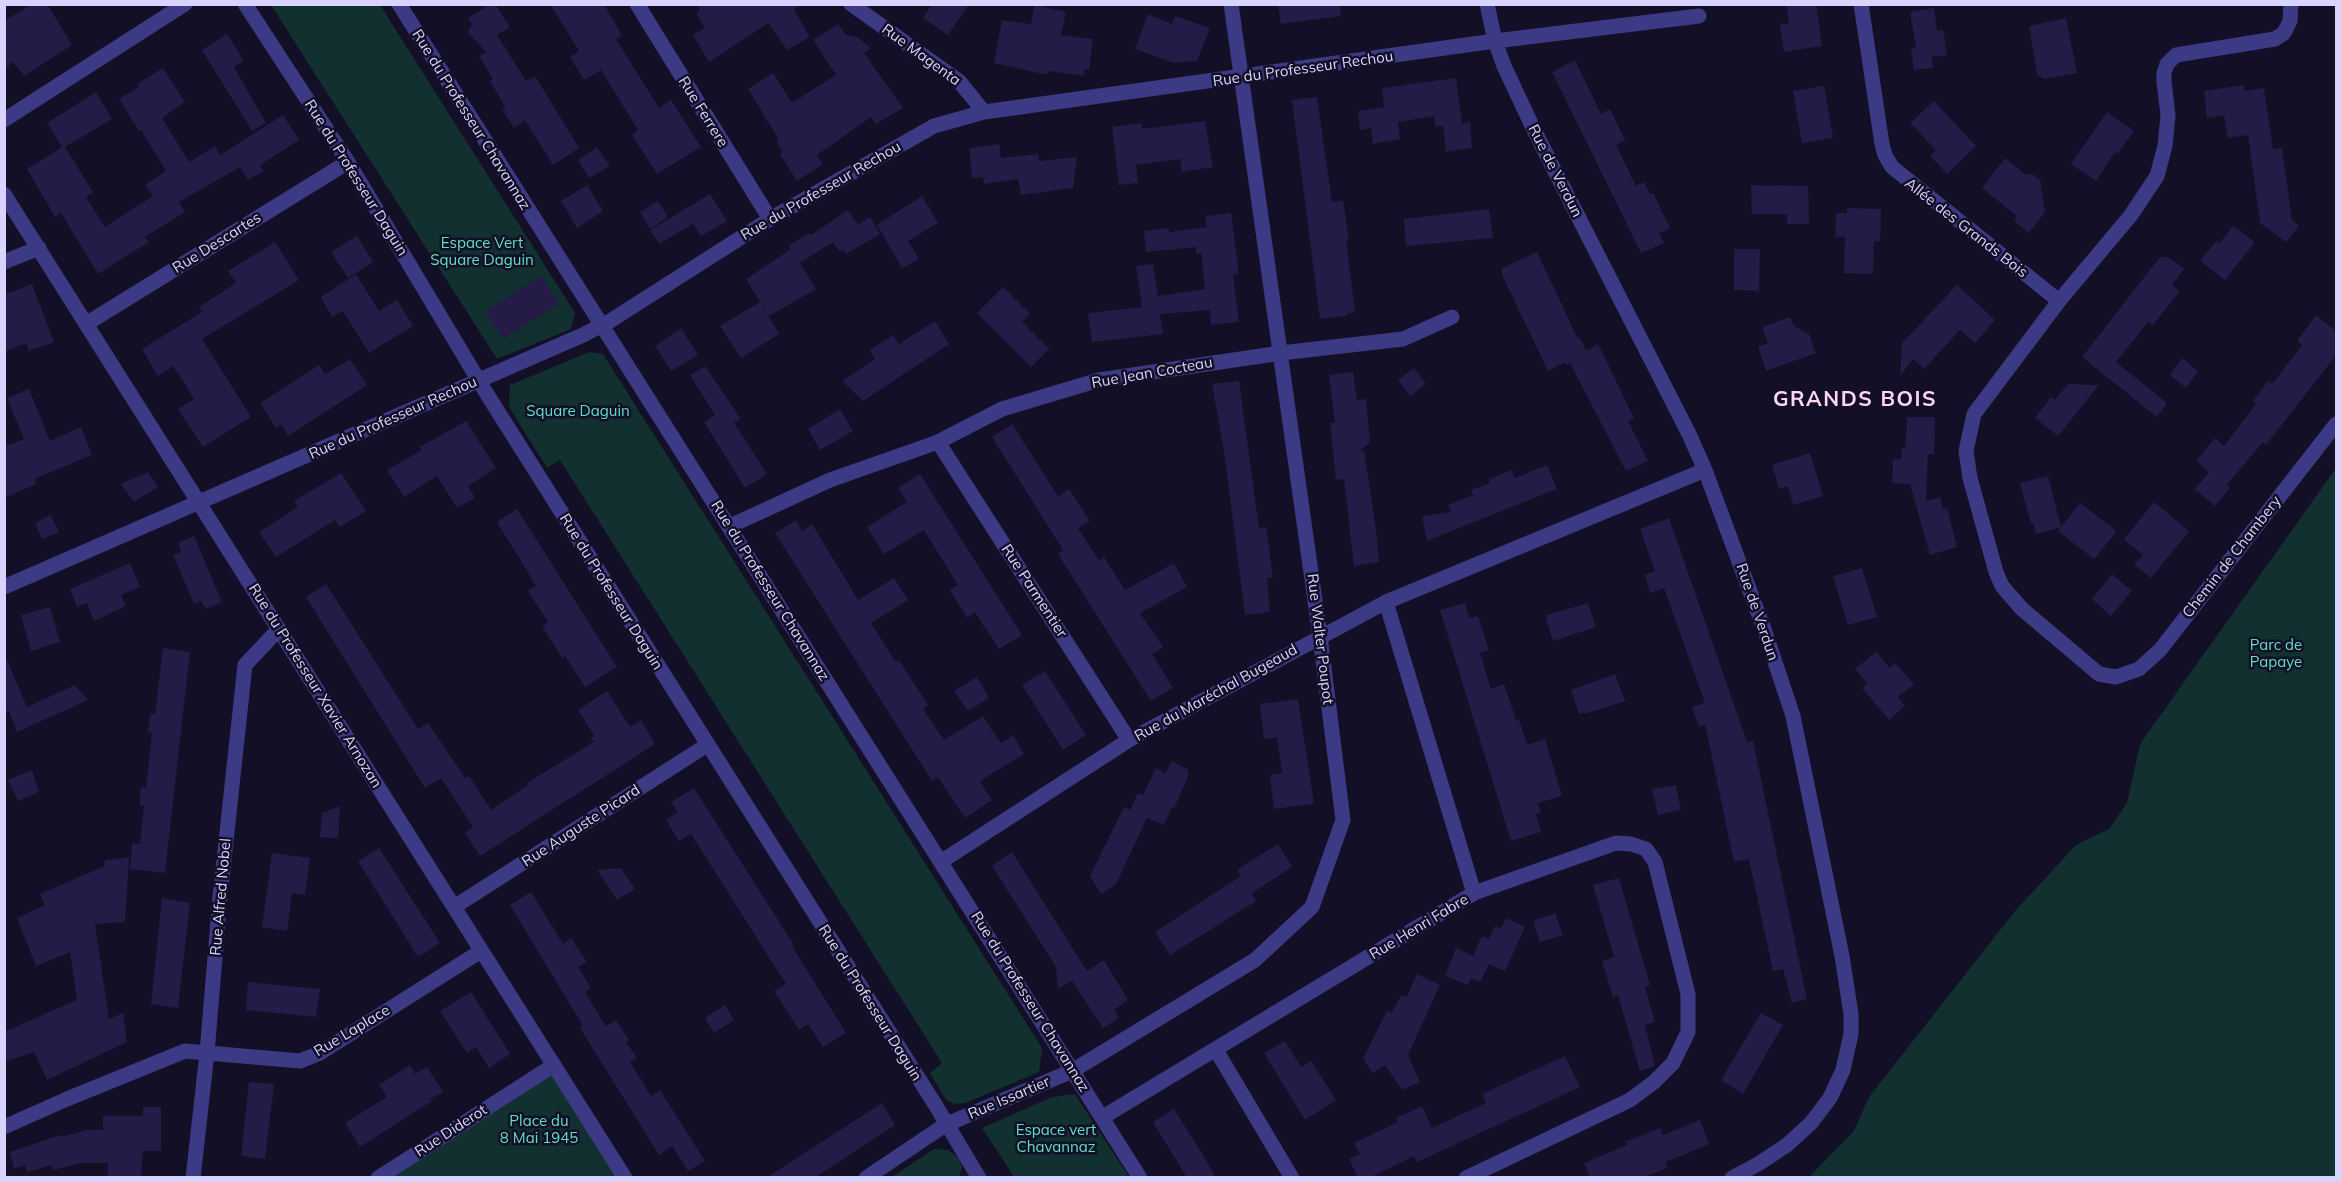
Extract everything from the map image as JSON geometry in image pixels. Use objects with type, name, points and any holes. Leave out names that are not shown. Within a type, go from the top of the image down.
[{"type":"street","points":[[4,120],[185,4]]},
{"type":"street","name":"Rue du Professeur Daguin","points":[[245,4],[348,162],[479,381],[936,1106],[945,1125],[978,1177]]},
{"type":"street","name":"Rue du Professeur Chavannaz","points":[[399,4],[1140,1178]]},
{"type":"street","name":"Rue Ferrere","points":[[637,4],[770,219]]},
{"type":"street","name":"Rue Magenta","points":[[850,4],[959,81],[984,112]]},
{"type":"street","name":"Rue Walter Poupot","points":[[1072,1071],[1255,960],[1312,907],[1343,820],[1320,636],[1231,4]]},
{"type":"street","name":"Rue de Verdun","points":[[1487,4],[1495,41],[1504,66],[1534,130],[1666,387],[1705,470],[1764,629],[1792,716],[1842,956],[1851,1014],[1851,1034],[1843,1070],[1830,1098],[1818,1115],[1787,1145],[1732,1178]]},
{"type":"street","name":"Allée des Grands Bois","points":[[1861,4],[1882,144],[1892,167],[2059,301]]},
{"type":"street","points":[[2059,301],[2131,215],[2157,176],[2165,146],[2168,115],[2164,73],[2168,64],[2176,55],[2275,39],[2284,33],[2290,21],[2291,4]]},
{"type":"street","name":"Rue du Professeur Rechou","points":[[4,587],[601,326],[770,219],[934,126],[984,112],[1242,78],[1495,41],[1699,16]]},
{"type":"street","name":"Rue Descartes","points":[[86,324],[348,162]]},
{"type":"street","name":"Rue du Professeur Xavier Arnozan","points":[[4,194],[625,1178]]},
{"type":"street","points":[[4,262],[39,248]]},
{"type":"street","name":"Chemin de Chambery","points":[[2059,301],[1974,414],[1966,451],[1970,478],[2002,586],[2022,609],[2099,674],[2116,677],[2139,669],[2160,650],[2337,424]]},
{"type":"street","name":"Rue Jean Cocteau","points":[[730,526],[830,480],[938,442],[1002,409],[1099,380],[1281,353],[1403,339],[1452,316]]},
{"type":"street","name":"Rue Parmentier","points":[[938,442],[1130,740]]},
{"type":"street","name":"Rue du Maréchal Bugeaud","points":[[942,861],[1130,740],[1386,602],[1705,470]]},
{"type":"street","name":"Rue Henri Fabre","points":[[1103,1117],[1474,893],[1386,602]]},
{"type":"street","name":"Rue Alfred Nobel","points":[[194,1178],[220,897],[245,665],[279,629]]},
{"type":"street","name":"Rue Auguste Picard","points":[[454,907],[707,745]]},
{"type":"street","points":[[1466,1178],[1630,1100],[1654,1082],[1673,1063],[1688,1032],[1688,994],[1655,862],[1646,849],[1631,844],[1616,843],[1474,893]]},
{"type":"street","name":"Rue Laplace","points":[[4,1127],[185,1051],[300,1061],[320,1053],[481,951]]},
{"type":"street","points":[[1216,1050],[1292,1178]]},
{"type":"street","name":"Rue Diderot","points":[[378,1178],[554,1065]]},
{"type":"street","name":"Rue Issartier","points":[[866,1178],[945,1125],[1072,1071]]},
{"type":"green space","name":"Espace Vert Square Daguin","points":[[271,5],[380,5],[575,313],[571,329],[497,359]]},
{"type":"green space","name":"Square Daguin","points":[[589,352],[603,354],[1042,1048],[1039,1072],[966,1103],[955,1104],[946,1100],[930,1073],[942,1063],[560,460],[547,468],[509,407],[510,385]]},
{"type":"green space","name":"Parc de Papaye","points":[[2336,468],[2336,1177],[1809,1177],[1854,1131],[1869,1097],[2015,911],[2076,845],[2109,829],[2127,803],[2140,744]]},
{"type":"green space","name":"Place du 8 Mai 1945","points":[[554,1065],[625,1178],[378,1178]]},
{"type":"green space","name":"Espace vert Chavannaz","points":[[1075,1094],[1129,1177],[1014,1177],[982,1128],[1052,1097]]},
{"type":"green space","points":[[934,1149],[948,1150],[959,1158],[962,1167],[959,1177],[890,1178]]},
{"type":"building","points":[[32,4],[47,4],[72,45],[24,76],[13,62],[4,69],[4,21]]},
{"type":"building","points":[[490,4],[495,4],[510,27],[497,35],[526,81],[535,76],[579,148],[553,165],[525,120],[514,128],[502,109],[506,108],[490,81],[493,79],[479,56],[486,52],[468,32],[472,24],[468,18]]},
{"type":"building","points":[[550,4],[604,4],[622,36],[616,39],[659,108],[671,100],[701,147],[657,174],[632,135],[638,130],[601,70],[584,80],[570,57],[579,51]]},
{"type":"building","points":[[697,4],[802,4],[794,10],[810,37],[787,50],[767,24],[709,62],[693,35],[705,28],[696,13],[700,10]]},
{"type":"building","points":[[932,4],[969,4],[948,35],[923,18]]},
{"type":"building","points":[[1278,4],[1340,4],[1341,16],[1281,24]]},
{"type":"building","points":[[1786,4],[1816,4],[1822,46],[1784,52],[1780,24],[1789,23]]},
{"type":"building","points":[[1034,5],[1066,12],[1061,35],[1093,39],[1089,70],[1085,69],[1084,76],[1048,71],[1047,75],[994,63],[1002,20],[1031,24]]},
{"type":"building","points":[[1934,8],[1937,31],[1943,30],[1947,55],[1932,57],[1933,68],[1914,70],[1911,49],[1916,48],[1910,12]]},
{"type":"building","points":[[1148,14],[1172,24],[1175,16],[1210,28],[1197,61],[1174,63],[1135,49]]},
{"type":"building","points":[[2066,18],[2077,73],[2044,79],[2037,74],[2029,26]]},
{"type":"building","points":[[838,24],[846,35],[857,37],[871,48],[864,53],[903,108],[876,124],[871,117],[817,155],[823,164],[797,181],[780,154],[783,152],[776,141],[779,140],[748,89],[773,73],[792,103],[836,75],[813,40]]},
{"type":"building","points":[[227,34],[244,61],[234,67],[266,123],[252,131],[202,50]]},
{"type":"building","points":[[1575,60],[1601,114],[1610,109],[1625,140],[1616,145],[1636,186],[1644,182],[1650,194],[1653,193],[1670,228],[1659,233],[1664,243],[1641,253],[1552,72]]},
{"type":"building","points":[[163,68],[185,102],[162,118],[189,162],[215,146],[220,155],[283,115],[299,140],[260,165],[264,171],[248,180],[240,167],[179,202],[185,212],[145,237],[149,242],[98,274],[61,213],[55,217],[27,169],[62,147],[47,123],[96,92],[112,119],[65,147],[93,192],[86,197],[105,227],[153,196],[145,185],[166,171],[119,99],[139,87],[137,84]]},
{"type":"building","points":[[1456,78],[1462,124],[1470,122],[1472,148],[1446,152],[1443,126],[1435,126],[1434,116],[1398,122],[1400,139],[1373,144],[1371,128],[1360,130],[1358,111],[1384,107],[1382,88]]},
{"type":"building","points":[[2244,85],[2245,91],[2264,88],[2273,149],[2282,148],[2292,220],[2299,226],[2286,242],[2260,223],[2248,135],[2228,138],[2224,115],[2207,118],[2204,91]]},
{"type":"building","points":[[1824,86],[1833,138],[1802,143],[1793,91]]},
{"type":"building","points":[[1317,97],[1332,202],[1343,200],[1349,239],[1346,239],[1355,312],[1346,314],[1346,316],[1320,319],[1292,100]]},
{"type":"building","points":[[1934,101],[1976,146],[1947,174],[1930,156],[1936,150],[1910,123]]},
{"type":"building","points":[[2107,112],[2134,131],[2118,153],[2115,152],[2096,181],[2071,164]]},
{"type":"building","points":[[1205,121],[1213,167],[1182,172],[1180,159],[1136,165],[1138,183],[1119,185],[1112,127],[1142,123],[1142,129]]},
{"type":"building","points":[[999,144],[1001,158],[1038,154],[1039,161],[1077,157],[1073,188],[1021,195],[1018,179],[984,184],[983,177],[972,178],[969,148]]},
{"type":"building","points":[[597,147],[610,166],[589,178],[578,160]]},
{"type":"building","points":[[2005,158],[2026,175],[2031,173],[2040,180],[2045,212],[2029,233],[2014,221],[2017,216],[1982,188]]},
{"type":"building","points":[[587,185],[603,211],[577,228],[561,201]]},
{"type":"building","points":[[1751,185],[1808,186],[1809,224],[1787,224],[1787,214],[1752,214]]},
{"type":"building","points":[[710,194],[727,221],[701,236],[693,224],[659,244],[650,230]]},
{"type":"building","points":[[922,196],[938,223],[908,241],[919,259],[902,268],[877,225]]},
{"type":"building","points":[[658,201],[668,217],[650,229],[640,212]]},
{"type":"building","points":[[1847,208],[1881,209],[1880,241],[1874,241],[1873,274],[1844,273],[1845,237],[1835,237],[1836,213],[1847,213]]},
{"type":"building","points":[[1489,209],[1493,238],[1406,246],[1404,219]]},
{"type":"building","points":[[848,210],[858,225],[870,217],[880,234],[846,254],[843,249],[839,251],[833,242],[800,263],[816,289],[769,316],[746,279],[791,249],[789,245],[810,233],[811,235]]},
{"type":"building","points":[[1231,213],[1239,274],[1233,275],[1239,322],[1211,325],[1210,310],[1160,314],[1163,334],[1092,342],[1088,313],[1142,307],[1136,266],[1153,264],[1158,296],[1205,289],[1201,253],[1196,254],[1196,247],[1146,252],[1144,231],[1169,228],[1169,232],[1207,227],[1205,216]]},
{"type":"building","points":[[2233,226],[2255,242],[2225,280],[2200,261],[2216,241],[2219,244]]},
{"type":"building","points":[[357,236],[373,262],[348,278],[331,252]]},
{"type":"building","points":[[275,242],[299,280],[202,339],[251,417],[203,447],[178,409],[194,399],[183,381],[173,366],[158,376],[142,349],[202,312],[199,307],[236,283],[228,271]]},
{"type":"building","points":[[1734,249],[1760,249],[1759,291],[1734,290]]},
{"type":"building","points":[[1537,252],[1578,339],[1580,338],[1586,351],[1598,344],[1634,418],[1628,421],[1648,461],[1626,471],[1570,363],[1566,365],[1565,362],[1548,371],[1502,275],[1502,268]]},
{"type":"building","points":[[2160,257],[2168,257],[2184,269],[2172,285],[2180,291],[2153,325],[2148,322],[2116,362],[2167,403],[2157,417],[2082,357]]},
{"type":"building","points":[[356,274],[379,311],[397,300],[413,326],[369,353],[343,311],[332,317],[321,297]]},
{"type":"building","points":[[541,276],[559,304],[503,339],[485,311]]},
{"type":"building","points":[[32,284],[54,342],[29,351],[26,343],[4,352],[4,295]]},
{"type":"building","points":[[1957,285],[1995,320],[1975,343],[1960,330],[1924,369],[1913,359],[1900,376],[1902,343]]},
{"type":"building","points":[[1003,287],[1030,314],[1022,322],[1049,349],[1031,367],[977,313]]},
{"type":"building","points":[[760,302],[779,334],[741,358],[720,326]]},
{"type":"building","points":[[2316,315],[2337,332],[2337,354],[2266,445],[2263,442],[2227,485],[2230,488],[2215,506],[2195,489],[2209,472],[2196,461],[2215,438],[2224,446],[2256,404],[2253,401],[2268,381],[2272,384],[2302,345],[2297,341]]},
{"type":"building","points":[[1790,317],[1794,326],[1809,334],[1816,353],[1766,371],[1758,347],[1768,343],[1762,327]]},
{"type":"building","points":[[935,321],[949,344],[863,401],[842,381],[875,359],[870,350],[893,335],[899,344]]},
{"type":"building","points":[[681,328],[698,355],[671,371],[655,346]]},
{"type":"building","points":[[2182,358],[2198,371],[2186,388],[2170,375]]},
{"type":"building","points":[[350,359],[367,385],[288,436],[282,425],[276,428],[260,403],[319,365],[325,374]]},
{"type":"building","points":[[705,366],[741,419],[734,423],[767,474],[745,488],[704,422],[715,415],[690,375]]},
{"type":"building","points":[[1414,368],[1426,384],[1410,396],[1398,380]]},
{"type":"building","points":[[1353,372],[1357,400],[1366,399],[1370,443],[1358,452],[1364,450],[1379,562],[1354,566],[1344,479],[1336,480],[1330,423],[1335,423],[1329,375]]},
{"type":"building","points":[[1239,381],[1259,528],[1266,527],[1273,577],[1267,578],[1270,612],[1245,615],[1224,451],[1212,384]]},
{"type":"building","points":[[2068,384],[2099,385],[2058,436],[2035,418],[2051,397],[2055,400]]},
{"type":"building","points":[[29,389],[50,441],[81,427],[92,455],[34,479],[36,484],[4,498],[4,447],[24,439],[7,398]]},
{"type":"building","points":[[840,409],[853,431],[820,450],[808,429]]},
{"type":"building","points":[[1907,417],[1935,417],[1934,454],[1928,454],[1926,501],[1940,497],[1943,510],[1947,508],[1957,547],[1930,555],[1910,484],[1892,483],[1893,459],[1901,459],[1902,448],[1905,448]]},
{"type":"building","points":[[466,421],[496,468],[468,486],[475,498],[457,508],[437,476],[404,497],[387,470],[422,450],[420,447]]},
{"type":"building","points":[[1012,424],[1058,496],[1069,489],[1090,521],[1078,528],[1099,561],[1104,557],[1125,590],[1174,563],[1187,587],[1140,613],[1163,647],[1152,654],[1173,688],[1151,701],[1058,554],[1063,550],[992,437]]},
{"type":"building","points":[[1810,453],[1823,496],[1793,505],[1788,486],[1779,489],[1772,465]]},
{"type":"building","points":[[1547,465],[1557,489],[1427,541],[1422,516],[1451,512],[1448,505],[1473,495],[1471,490],[1490,483],[1489,479],[1512,470],[1515,478]]},
{"type":"building","points":[[148,472],[158,487],[134,502],[121,484]]},
{"type":"building","points":[[341,473],[366,511],[340,527],[335,520],[276,557],[259,532],[298,507],[294,501]]},
{"type":"building","points":[[920,474],[1022,635],[999,649],[975,612],[967,618],[950,590],[958,585],[924,530],[884,554],[867,527],[907,502],[898,488]]},
{"type":"building","points":[[2048,476],[2061,527],[2036,534],[2020,483]]},
{"type":"building","points":[[2154,502],[2189,531],[2151,578],[2134,565],[2143,555],[2124,539]]},
{"type":"building","points":[[2080,503],[2117,531],[2094,559],[2058,531]]},
{"type":"building","points":[[517,509],[617,667],[585,687],[565,656],[562,658],[542,626],[548,622],[528,591],[536,586],[497,522]]},
{"type":"building","points":[[51,515],[59,532],[42,539],[35,523]]},
{"type":"building","points":[[1669,518],[1747,742],[1753,741],[1807,999],[1792,1003],[1783,969],[1773,971],[1749,859],[1734,862],[1705,724],[1699,727],[1692,707],[1705,703],[1664,588],[1650,593],[1645,575],[1655,571],[1640,529]]},
{"type":"building","points":[[796,520],[802,531],[812,524],[858,600],[894,578],[908,600],[871,623],[896,662],[899,660],[928,705],[923,709],[944,740],[983,716],[1001,743],[1013,735],[1024,754],[980,781],[992,800],[965,818],[938,777],[932,781],[775,533]]},
{"type":"building","points":[[194,536],[222,602],[206,609],[201,601],[194,604],[173,555],[181,552],[178,543]]},
{"type":"building","points":[[130,563],[140,587],[121,595],[126,606],[94,621],[87,603],[77,607],[70,589]]},
{"type":"building","points":[[1862,568],[1877,617],[1848,625],[1833,576]]},
{"type":"building","points":[[2112,574],[2132,591],[2111,616],[2092,599]]},
{"type":"building","points":[[326,584],[418,729],[428,723],[465,778],[469,776],[491,810],[528,785],[527,783],[594,742],[591,738],[594,736],[578,710],[607,691],[630,727],[641,720],[655,744],[480,856],[465,833],[473,827],[441,778],[425,788],[306,597]]},
{"type":"building","points":[[1465,603],[1469,618],[1478,616],[1489,650],[1480,653],[1491,689],[1504,684],[1527,745],[1545,739],[1562,796],[1538,803],[1541,813],[1536,814],[1541,832],[1511,841],[1440,610]]},
{"type":"building","points":[[1588,603],[1596,627],[1553,641],[1546,619],[1547,615]]},
{"type":"building","points":[[50,607],[60,642],[31,651],[21,615]]},
{"type":"building","points":[[163,648],[190,652],[165,873],[130,869],[132,843],[140,844],[144,806],[140,806],[141,787],[146,788],[152,733],[148,732],[150,714],[155,714]]},
{"type":"building","points":[[1876,652],[1890,668],[1895,663],[1914,684],[1898,697],[1905,706],[1889,720],[1862,688],[1867,683],[1855,669]]},
{"type":"building","points":[[4,653],[27,707],[75,685],[88,700],[17,732],[9,711],[4,713]]},
{"type":"building","points":[[1045,671],[1086,735],[1063,750],[1022,685]]},
{"type":"building","points":[[1615,674],[1625,701],[1579,714],[1571,690]]},
{"type":"building","points":[[977,677],[989,698],[968,711],[954,691]]},
{"type":"building","points":[[1298,699],[1314,804],[1274,809],[1270,778],[1271,775],[1282,773],[1277,737],[1264,739],[1260,704]]},
{"type":"building","points":[[1172,761],[1188,770],[1188,777],[1174,808],[1172,807],[1164,825],[1147,818],[1116,884],[1101,894],[1090,876],[1124,807],[1130,810],[1138,793],[1143,795],[1156,768],[1165,774]]},
{"type":"building","points":[[32,770],[39,792],[18,801],[8,780]]},
{"type":"building","points":[[1676,785],[1681,810],[1658,815],[1652,789]]},
{"type":"building","points":[[694,788],[794,945],[792,946],[846,1033],[823,1047],[808,1024],[799,1030],[774,991],[786,984],[691,834],[679,841],[666,820],[678,812],[671,802]]},
{"type":"building","points":[[340,806],[338,838],[320,837],[322,813]]},
{"type":"building","points":[[1278,844],[1292,867],[1252,893],[1256,901],[1170,955],[1155,932],[1241,876],[1237,870]]},
{"type":"building","points":[[379,848],[440,943],[418,957],[358,861]]},
{"type":"building","points":[[1012,852],[1087,971],[1104,960],[1128,1000],[1114,1010],[1119,1018],[1103,1028],[1072,981],[1058,989],[1056,967],[992,866]]},
{"type":"building","points":[[272,853],[310,858],[305,895],[292,893],[287,931],[262,927]]},
{"type":"building","points":[[129,857],[125,922],[95,924],[109,1019],[123,1013],[127,1042],[47,1080],[34,1052],[4,1062],[4,1032],[77,1000],[70,952],[36,966],[17,918],[45,905],[40,894],[105,866],[104,861]]},
{"type":"building","points":[[621,868],[635,889],[617,900],[597,870]]},
{"type":"building","points":[[1619,878],[1650,985],[1645,987],[1655,1022],[1645,1025],[1655,1066],[1640,1071],[1618,995],[1613,997],[1602,961],[1614,957],[1593,885]]},
{"type":"building","points":[[531,892],[563,944],[571,938],[587,962],[578,967],[591,988],[585,992],[606,1026],[616,1020],[629,1040],[626,1042],[637,1058],[630,1062],[651,1096],[660,1090],[705,1161],[688,1171],[672,1146],[659,1155],[580,1028],[583,1026],[510,905]]},
{"type":"building","points":[[162,898],[190,903],[178,1008],[151,1004]]},
{"type":"building","points":[[1555,913],[1563,935],[1540,942],[1533,921]]},
{"type":"building","points":[[1506,918],[1525,927],[1505,971],[1489,964],[1480,982],[1471,978],[1468,985],[1445,976],[1456,948],[1473,956],[1482,936],[1489,939],[1495,926],[1501,928]]},
{"type":"building","points":[[1417,974],[1440,985],[1408,1055],[1420,1082],[1402,1090],[1385,1065],[1373,1073],[1363,1059],[1387,1011],[1392,1013],[1401,995],[1407,997]]},
{"type":"building","points":[[248,982],[320,989],[316,1017],[246,1010]]},
{"type":"building","points":[[471,992],[510,1054],[489,1068],[476,1047],[467,1053],[440,1011]]},
{"type":"building","points":[[725,1005],[734,1020],[714,1033],[705,1018]]},
{"type":"building","points":[[1761,1013],[1783,1025],[1743,1094],[1721,1080]]},
{"type":"building","points":[[1285,1041],[1301,1067],[1311,1061],[1336,1100],[1305,1120],[1264,1053]]},
{"type":"building","points":[[1565,1056],[1580,1087],[1417,1162],[1414,1156],[1369,1178],[1358,1178],[1349,1159],[1360,1154],[1354,1143],[1398,1122],[1396,1118],[1422,1106],[1432,1128],[1486,1103],[1482,1094]]},
{"type":"building","points":[[410,1065],[415,1074],[427,1067],[443,1092],[360,1147],[345,1123],[387,1097],[379,1085]]},
{"type":"building","points":[[249,1082],[274,1084],[265,1159],[241,1156]]},
{"type":"building","points":[[882,1103],[895,1125],[814,1178],[766,1178]]},
{"type":"building","points":[[143,1107],[161,1107],[161,1151],[143,1151],[141,1178],[108,1178],[108,1163],[82,1163],[53,1170],[52,1165],[27,1172],[25,1165],[14,1169],[10,1152],[60,1135],[61,1137],[87,1130],[103,1130],[103,1116],[143,1116]]},
{"type":"building","points":[[1174,1109],[1216,1178],[1187,1178],[1153,1122]]},
{"type":"building","points":[[1700,1120],[1709,1144],[1666,1162],[1667,1168],[1642,1178],[1590,1178],[1584,1163],[1627,1145],[1625,1142],[1660,1128],[1663,1135]]},
{"type":"district","name":"GRANDS BOIS","points":[[1855,400]]}]
